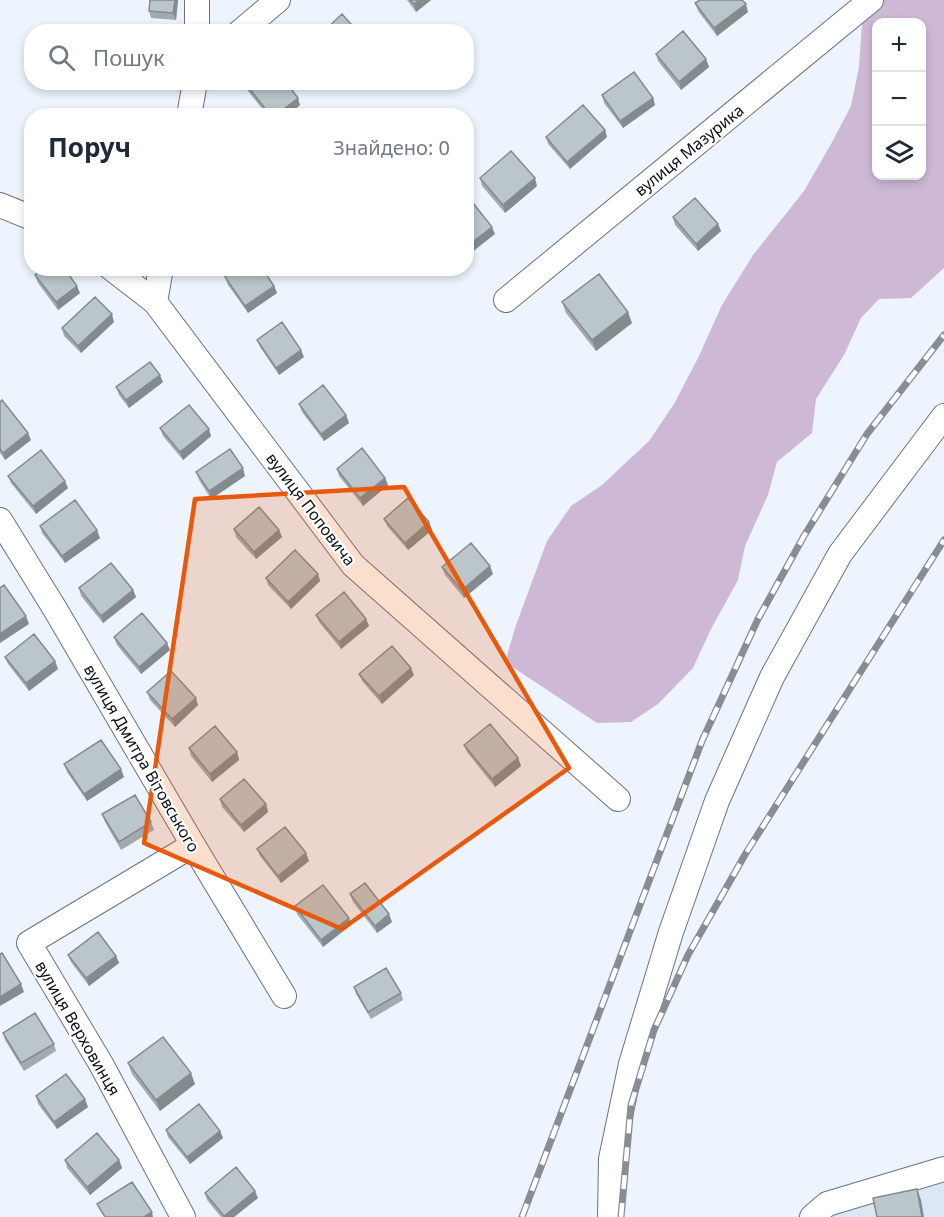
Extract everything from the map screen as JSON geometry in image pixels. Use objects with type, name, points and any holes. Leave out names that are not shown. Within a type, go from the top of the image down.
[{"type":"street","points":[[197,0],[197,24]]},
{"type":"street","points":[[250,24],[278,0]]},
{"type":"street","name":"вулиця Мазурика","points":[[506,300],[871,0]]},
{"type":"street","points":[[190,108],[194,90]]},
{"type":"street","points":[[0,205],[24,215]]},
{"type":"street","name":"вулиця Поповича","points":[[121,276],[154,302],[352,565],[618,799]]},
{"type":"street","points":[[154,302],[159,276]]},
{"type":"street","points":[[610,1217],[611,1159],[631,1064],[670,932],[717,801],[772,677],[840,554],[944,416]]},
{"type":"street","name":"вулиця Дмитра Вітовського","points":[[0,520],[56,609],[193,846],[284,996]]},
{"type":"street","name":"вулиця Верховинця","points":[[183,1217],[100,1064],[29,943],[193,846]]},
{"type":"street","points":[[813,1217],[827,1204],[944,1169]]},
{"type":"highlighted area","points":[[404,487],[569,768],[342,929],[144,843],[195,499]]},
{"type":"shaded area","points":[[871,0],[944,0],[944,268],[911,298],[879,299],[861,318],[844,355],[816,399],[812,433],[777,462],[768,495],[745,546],[738,580],[693,668],[658,704],[631,722],[597,723],[505,662],[547,541],[571,506],[602,485],[649,441],[674,404],[722,305],[753,255],[804,191],[851,106],[859,67],[862,23],[859,10]]},
{"type":"shaded area","points":[[944,1177],[944,1217],[793,1217]]},
{"type":"building","points":[[150,0],[175,0],[173,13],[149,11]]},
{"type":"building","points":[[700,0],[742,0],[746,4],[714,28],[695,3]]},
{"type":"building","points":[[342,14],[351,24],[331,24]]},
{"type":"building","points":[[683,31],[706,59],[679,82],[656,54]]},
{"type":"building","points":[[634,72],[653,98],[620,121],[602,95]]},
{"type":"building","points":[[251,90],[292,90],[298,98],[285,108],[265,108]]},
{"type":"building","points":[[583,105],[605,130],[567,162],[546,137]]},
{"type":"building","points":[[511,151],[535,178],[503,205],[480,178]]},
{"type":"building","points":[[695,198],[718,224],[696,244],[673,217]]},
{"type":"building","points":[[474,204],[492,227],[474,241]]},
{"type":"building","points":[[599,274],[628,312],[592,340],[562,302]]},
{"type":"building","points":[[36,276],[70,276],[77,286],[56,302]]},
{"type":"building","points":[[267,276],[274,286],[245,306],[225,277]]},
{"type":"building","points":[[95,297],[112,314],[78,346],[62,328]]},
{"type":"building","points":[[282,322],[301,350],[276,368],[257,340]]},
{"type":"building","points":[[150,362],[160,375],[126,400],[116,387]]},
{"type":"building","points":[[323,385],[346,415],[321,434],[299,404]]},
{"type":"building","points":[[2,400],[28,433],[3,453],[0,449],[0,402]]},
{"type":"building","points":[[189,405],[209,429],[180,452],[160,428]]},
{"type":"building","points":[[362,448],[385,478],[360,498],[337,469]]},
{"type":"building","points":[[230,449],[243,468],[209,491],[196,472]]},
{"type":"building","points":[[41,450],[65,481],[33,506],[8,476]]},
{"type":"building","points":[[408,498],[429,522],[405,543],[384,519]]},
{"type":"building","points":[[75,500],[97,530],[62,556],[40,526]]},
{"type":"building","points":[[259,507],[279,530],[254,552],[234,529]]},
{"type":"building","points":[[471,543],[490,566],[462,590],[442,567]]},
{"type":"building","points":[[295,550],[318,574],[288,602],[266,578]]},
{"type":"building","points":[[111,563],[133,590],[101,616],[79,588]]},
{"type":"building","points":[[4,585],[26,616],[0,634],[0,588]]},
{"type":"building","points":[[344,592],[366,619],[339,642],[316,615]]},
{"type":"building","points":[[142,613],[167,643],[139,667],[114,637]]},
{"type":"building","points":[[34,634],[55,661],[26,683],[5,657]]},
{"type":"building","points":[[392,646],[411,668],[379,696],[359,674]]},
{"type":"building","points":[[171,671],[196,698],[172,719],[147,692]]},
{"type":"building","points":[[490,724],[518,758],[492,779],[464,745]]},
{"type":"building","points":[[215,726],[237,752],[210,774],[189,748]]},
{"type":"building","points":[[101,740],[121,769],[84,794],[64,764]]},
{"type":"building","points":[[244,779],[266,804],[241,825],[220,799]]},
{"type":"building","points":[[135,795],[151,822],[119,842],[102,814]]},
{"type":"building","points":[[285,827],[306,853],[278,876],[257,849]]},
{"type":"building","points":[[365,883],[389,914],[375,926],[350,894]]},
{"type":"building","points":[[323,885],[349,918],[321,940],[295,906]]},
{"type":"building","points":[[98,932],[116,956],[86,978],[68,955]]},
{"type":"building","points":[[2,953],[21,984],[0,997],[0,954]]},
{"type":"building","points":[[386,968],[401,993],[368,1012],[354,987]]},
{"type":"building","points":[[35,1013],[54,1044],[21,1063],[3,1033]]},
{"type":"building","points":[[163,1037],[191,1073],[156,1100],[128,1063]]},
{"type":"building","points":[[66,1074],[85,1099],[54,1122],[36,1096]]},
{"type":"building","points":[[199,1104],[220,1131],[187,1157],[166,1130]]},
{"type":"building","points":[[97,1133],[119,1160],[87,1187],[65,1160]]},
{"type":"building","points":[[236,1167],[255,1191],[224,1216],[205,1193]]},
{"type":"building","points":[[132,1182],[152,1212],[144,1217],[105,1217],[97,1204]]},
{"type":"building","points":[[917,1189],[922,1217],[877,1217],[873,1198]]},
{"type":"railway","points":[[522,1217],[702,741],[758,619],[804,536],[867,434],[944,335]]},
{"type":"railway","points":[[621,1217],[631,1105],[654,1030],[688,955],[746,853],[944,540]]}]
